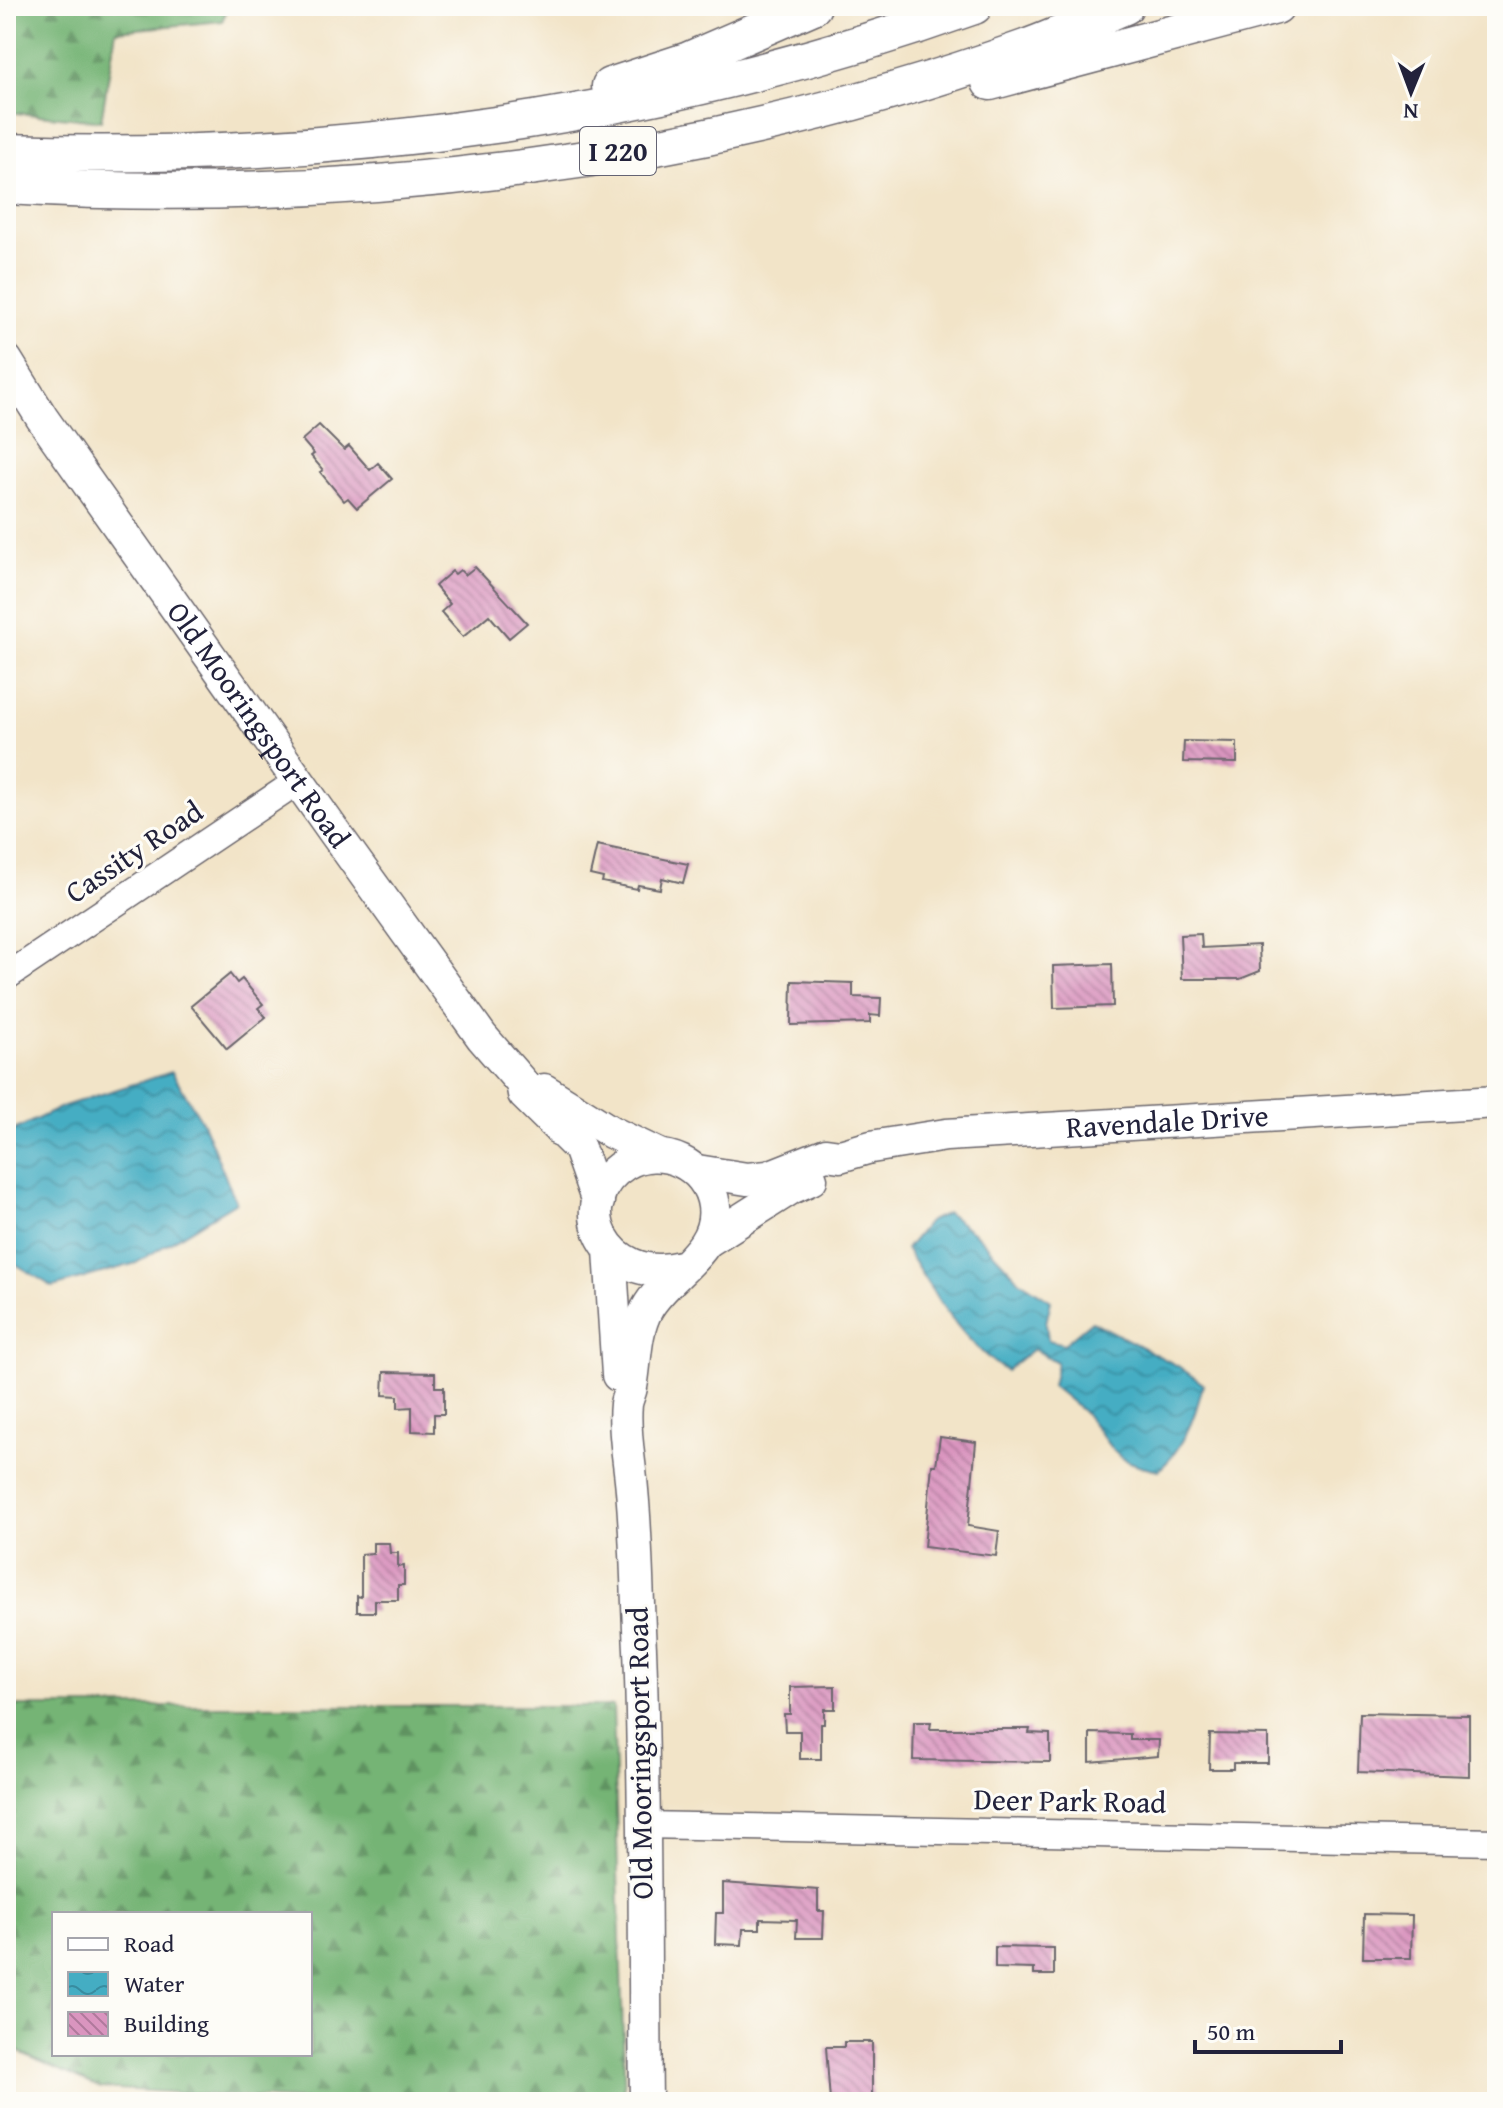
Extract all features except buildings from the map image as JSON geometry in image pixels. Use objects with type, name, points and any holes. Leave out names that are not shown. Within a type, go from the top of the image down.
[{"type":"highway","points":[[350,143],[614,85],[689,60],[813,6]]},
{"type":"highway","name":"I 220","points":[[6,152],[93,155],[202,153],[453,132],[627,103],[771,69],[974,6]]},
{"type":"highway","name":"I 220","points":[[6,186],[92,191],[261,189],[406,180],[548,163],[698,138],[933,77],[1026,48],[1125,6]]},
{"type":"highway","points":[[698,138],[864,110],[966,88],[1276,6]]},
{"type":"main road","name":"Old Mooringsport Road","points":[[6,360],[42,418],[482,1037],[522,1083],[524,1094],[564,1129],[579,1148],[598,1202],[599,1228],[610,1250],[618,1392],[626,1403]]},
{"type":"main road","name":"Old Mooringsport Road","points":[[522,1083],[539,1086],[611,1132],[659,1155],[682,1161],[697,1171]]},
{"type":"main road","name":"Ravendale Drive","points":[[697,1171],[747,1179],[768,1177],[826,1154],[840,1156],[871,1147],[946,1135],[1497,1102]]},
{"type":"main road","points":[[598,1202],[604,1187],[620,1168],[642,1157],[659,1155]]},
{"type":"main road","name":"Ravendale Drive","points":[[709,1240],[791,1188],[834,1169],[840,1156]]},
{"type":"main road","points":[[697,1171],[708,1186],[714,1204],[714,1223],[709,1240]]},
{"type":"main road","name":"Old Mooringsport Road","points":[[646,2102],[641,1672],[626,1403],[640,1324],[655,1298],[709,1240]]},
{"type":"main road","points":[[610,1250],[624,1263],[643,1271],[662,1272],[681,1267]]},
{"type":"street","name":"Cassity Road","points":[[6,977],[298,781]]},
{"type":"street","name":"Deer Park Road","points":[[642,1825],[1497,1842]]},
{"type":"green space","points":[[6,6],[229,6],[222,21],[116,31],[101,121],[6,112]]},
{"type":"green space","points":[[6,1706],[613,1706],[625,2102],[330,2102],[100,2088],[6,2046]]},
{"type":"water","points":[[172,1072],[204,1125],[236,1202],[136,1263],[53,1287],[6,1258],[6,1134],[64,1106]]},
{"type":"water","points":[[947,1213],[977,1235],[1019,1280],[1051,1301],[1046,1323],[1048,1340],[1064,1344],[1092,1321],[1178,1366],[1203,1384],[1188,1431],[1159,1470],[1121,1457],[1086,1415],[1052,1386],[1057,1362],[1033,1349],[1006,1371],[990,1360],[963,1332],[938,1300],[906,1249],[928,1222]]}]
